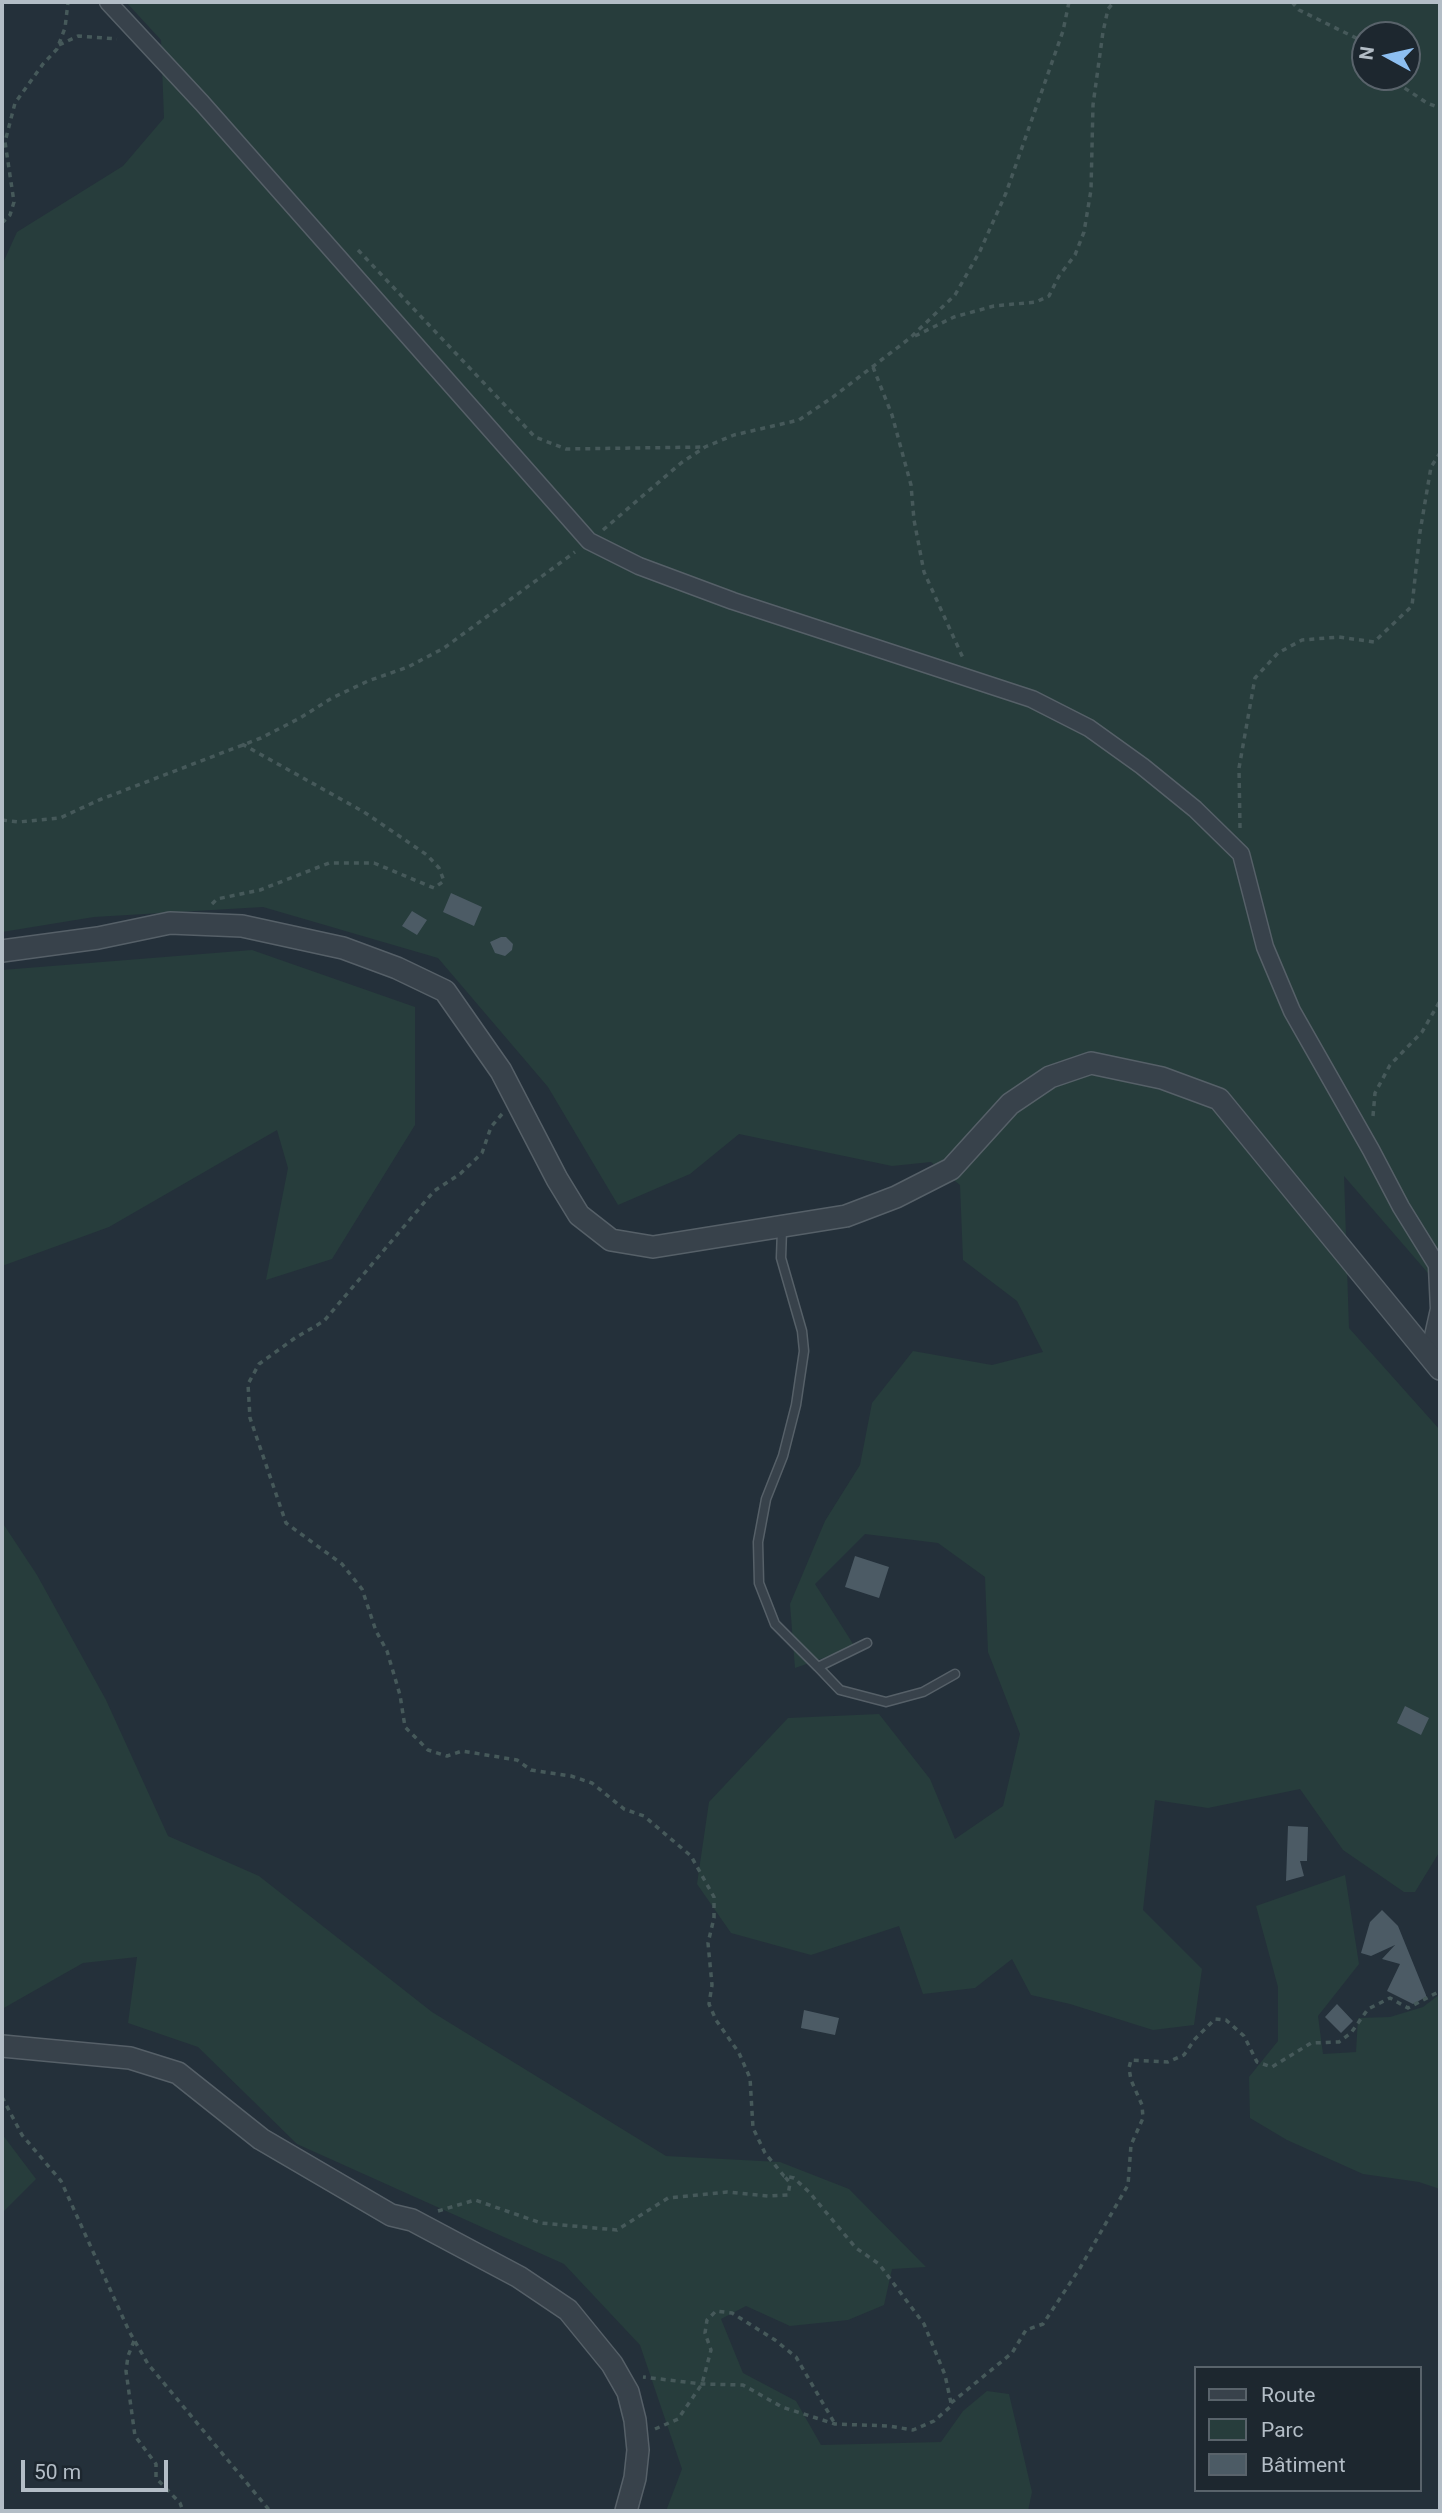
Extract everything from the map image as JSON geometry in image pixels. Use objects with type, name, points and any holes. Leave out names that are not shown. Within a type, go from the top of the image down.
[{"type":"street","points":[[108,2],[202,103],[589,541],[639,566],[733,601],[1032,699],[1088,728],[1142,766],[1195,809],[1241,854],[1265,947],[1292,1011],[1401,1207],[1439,1269],[1435,1362]]},
{"type":"street","points":[[2,951],[98,938],[170,923],[242,926],[343,948],[397,968],[444,991],[501,1071],[557,1179],[579,1215],[611,1240],[653,1247],[846,1216],[896,1197],[951,1169],[1010,1104],[1050,1077],[1091,1063],[1162,1078],[1219,1099],[1435,1362]]},
{"type":"street","points":[[2,2046],[130,2058],[178,2073],[261,2139],[391,2215],[412,2220],[519,2277],[568,2309],[612,2364],[628,2392],[638,2450],[635,2478],[626,2511]]},
{"type":"lane","points":[[782,1226],[781,1258],[803,1331],[804,1351],[796,1405],[783,1456],[766,1499],[758,1542],[759,1583],[775,1624],[840,1690],[887,1702],[923,1692],[955,1674]]},
{"type":"lane","points":[[818,1667],[867,1643]]},
{"type":"path","points":[[2,223],[10,215],[14,202],[5,142],[15,103],[59,45],[65,28],[68,2]]},
{"type":"path","points":[[2,820],[18,822],[60,818],[99,800],[261,738],[344,692],[408,667],[443,648],[589,541],[681,463],[705,447],[734,435],[799,420],[910,338],[955,295],[980,251],[1027,139],[1044,80],[1063,31],[1069,2]]},
{"type":"path","points":[[910,338],[954,317],[994,306],[1036,302],[1049,296],[1059,276],[1075,255],[1084,232],[1091,190],[1093,105],[1103,32],[1108,9],[1114,2]]},
{"type":"path","points":[[1292,2],[1298,10],[1351,36]]},
{"type":"path","points":[[59,45],[78,36],[103,36],[147,45]]},
{"type":"path","points":[[1409,91],[1440,108]]},
{"type":"path","points":[[353,244],[534,437],[566,449],[705,447]]},
{"type":"path","points":[[873,366],[892,415],[911,485],[914,520],[924,572],[961,651],[967,677]]},
{"type":"path","points":[[1241,854],[1239,768],[1255,678],[1278,653],[1302,640],[1339,636],[1374,642],[1412,606],[1431,467],[1440,453]]},
{"type":"path","points":[[194,924],[216,899],[260,890],[329,863],[374,863],[434,888],[444,881],[439,868],[416,848],[352,805],[242,744]]},
{"type":"path","points":[[1371,1150],[1375,1093],[1390,1065],[1422,1032],[1440,1001]]},
{"type":"path","points":[[412,2220],[475,2200],[541,2223],[617,2230],[668,2199],[727,2192],[768,2196],[788,2194],[790,2183],[765,2152],[753,2128],[750,2078],[739,2053],[716,2020],[709,2004],[712,1985],[708,1943],[714,1917],[714,1897],[691,1856],[644,1816],[624,1809],[592,1783],[571,1776],[531,1770],[517,1760],[462,1751],[447,1756],[428,1750],[405,1727],[400,1695],[387,1651],[376,1631],[362,1589],[342,1564],[285,1522],[250,1418],[248,1384],[259,1364],[324,1321],[399,1229],[434,1191],[460,1174],[482,1153],[491,1126],[517,1101]]},
{"type":"path","points":[[612,2364],[643,2377],[702,2384],[743,2385],[782,2407],[835,2424],[914,2430],[934,2421],[951,2403],[1012,2353],[1026,2330],[1043,2325],[1128,2185],[1131,2145],[1143,2118],[1142,2105],[1131,2080],[1131,2060],[1168,2062],[1184,2055],[1195,2039],[1215,2019],[1226,2020],[1244,2036],[1257,2062],[1272,2067],[1311,2043],[1339,2042],[1351,2032],[1368,2009],[1391,1998],[1408,2008],[1440,1991]]},
{"type":"path","points":[[2,2096],[22,2135],[61,2181],[134,2341],[158,2377],[270,2511]]},
{"type":"path","points":[[784,2176],[793,2178],[856,2248],[879,2264],[924,2324],[945,2375],[951,2403]]},
{"type":"path","points":[[636,2430],[657,2429],[678,2419],[702,2384],[711,2350],[705,2333],[708,2320],[716,2311],[732,2313],[775,2340],[796,2357],[835,2424]]},
{"type":"path","points":[[134,2341],[126,2371],[135,2436],[156,2465],[156,2478],[180,2503],[183,2511]]},
{"type":"green space","points":[[126,2],[1440,2],[1440,1287],[1344,1176],[1349,1328],[1440,1430],[1440,1851],[1415,1892],[1404,1892],[1343,1850],[1300,1789],[1208,1808],[1155,1800],[1143,1910],[1202,1969],[1194,2025],[1153,2030],[1070,2004],[1031,1995],[1012,1959],[975,1988],[923,1994],[899,1926],[811,1955],[731,1933],[697,1884],[709,1802],[788,1718],[879,1714],[930,1779],[955,1839],[1003,1806],[1020,1734],[988,1652],[985,1577],[938,1543],[865,1534],[815,1584],[855,1647],[795,1668],[790,1604],[825,1521],[860,1465],[872,1403],[913,1351],[992,1365],[1043,1352],[1017,1301],[963,1260],[960,1185],[931,1162],[892,1166],[739,1134],[690,1174],[618,1205],[548,1087],[438,958],[263,907],[94,917],[2,932],[2,265],[17,232],[123,166],[164,118],[161,40]]},
{"type":"green space","points":[[252,950],[415,1007],[415,1125],[332,1259],[266,1280],[288,1168],[277,1130],[109,1227],[2,1266],[2,970]]},
{"type":"green space","points":[[2,1522],[37,1575],[106,1700],[168,1836],[259,1876],[432,2012],[666,2156],[780,2162],[849,2189],[926,2267],[892,2269],[884,2305],[848,2320],[790,2326],[746,2306],[721,2319],[743,2373],[796,2401],[821,2445],[941,2442],[963,2411],[987,2391],[1009,2394],[1032,2492],[1028,2511],[666,2511],[682,2469],[640,2345],[564,2264],[297,2144],[198,2047],[128,2023],[137,1957],[83,1963],[2,2009]]},
{"type":"green space","points":[[1345,1875],[1359,1964],[1318,2016],[1323,2054],[1356,2052],[1358,2018],[1390,2017],[1423,2007],[1440,1994],[1440,2189],[1419,2182],[1363,2174],[1287,2140],[1250,2118],[1249,2077],[1278,2041],[1278,1987],[1256,1906]]},
{"type":"green space","points":[[2,2134],[36,2179],[2,2213]]},
{"type":"building","points":[[451,893],[482,907],[474,926],[443,912]]},
{"type":"building","points":[[412,911],[427,920],[417,935],[402,926]]},
{"type":"building","points":[[506,937],[513,944],[512,950],[505,956],[495,953],[490,942]]},
{"type":"building","points":[[855,1556],[889,1567],[879,1598],[845,1587]]},
{"type":"building","points":[[1405,1706],[1429,1718],[1421,1735],[1397,1723]]},
{"type":"building","points":[[1288,1826],[1308,1827],[1307,1861],[1300,1861],[1304,1876],[1286,1881]]},
{"type":"building","points":[[1382,1910],[1398,1926],[1426,1995],[1413,2004],[1387,1991],[1400,1964],[1382,1959],[1395,1945],[1371,1956],[1361,1953],[1370,1922]]},
{"type":"building","points":[[1337,2004],[1353,2021],[1341,2033],[1325,2017]]},
{"type":"building","points":[[804,2010],[839,2018],[835,2035],[801,2028]]}]
